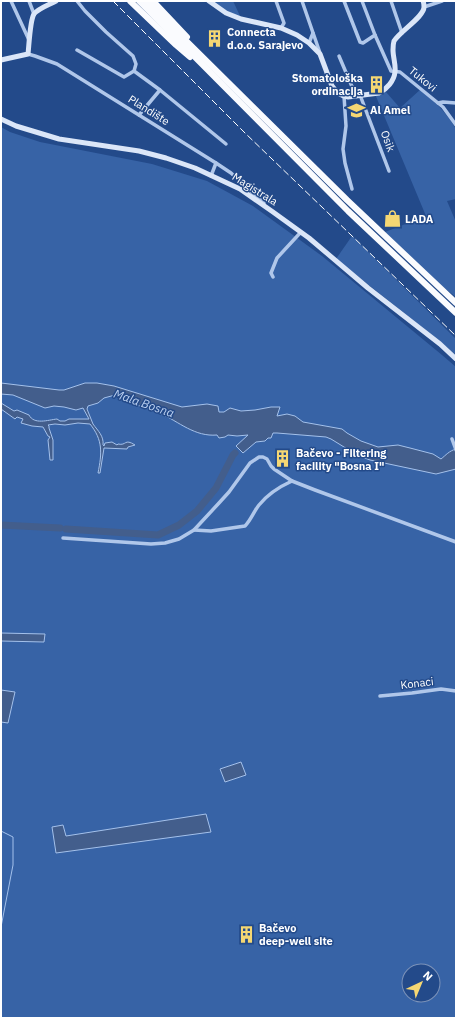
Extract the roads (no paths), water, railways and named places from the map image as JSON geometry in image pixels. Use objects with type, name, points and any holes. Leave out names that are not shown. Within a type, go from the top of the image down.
[{"type":"highway","points":[[130,1],[179,48],[206,65]]},
{"type":"highway","points":[[139,1],[206,65],[345,203],[348,211],[456,313]]},
{"type":"highway","points":[[146,1],[206,65]]},
{"type":"highway","points":[[153,1],[192,41],[206,65]]},
{"type":"highway","points":[[345,203],[352,205],[456,304]]},
{"type":"main road","points":[[1,60],[28,54],[31,23],[34,14],[40,9],[56,1]]},
{"type":"main road","points":[[209,1],[226,13],[241,19],[281,28],[297,35],[309,43],[320,54],[334,90],[348,97],[373,94],[383,90],[389,85],[395,72],[393,44],[402,32],[421,16],[424,7],[423,1]]},
{"type":"main road","name":"Magistrala","points":[[1,119],[16,126],[59,139],[139,151],[166,158],[195,168],[240,189],[301,232],[368,288],[440,344],[456,359]]},
{"type":"street","points":[[12,1],[29,41]]},
{"type":"street","points":[[29,1],[34,14]]},
{"type":"street","points":[[77,1],[95,22],[133,56],[136,64],[134,70],[124,77],[77,50]]},
{"type":"street","points":[[276,1],[284,24],[281,28]]},
{"type":"street","points":[[302,1],[320,54]]},
{"type":"street","points":[[344,1],[360,42],[363,43],[375,35]]},
{"type":"street","points":[[362,1],[389,68],[395,72]]},
{"type":"street","points":[[390,1],[402,32]]},
{"type":"street","points":[[424,7],[442,1]]},
{"type":"street","points":[[309,43],[313,33]]},
{"type":"street","name":"Plandište","points":[[28,54],[57,64],[216,163],[231,173],[273,212]]},
{"type":"street","name":"Osik","points":[[339,56],[358,95],[389,171]]},
{"type":"street","points":[[134,70],[226,144]]},
{"type":"street","name":"Tukovi","points":[[395,72],[400,72],[438,103],[447,112],[456,125]]},
{"type":"street","points":[[139,115],[160,90]]},
{"type":"street","points":[[344,96],[346,126],[343,149],[352,189]]},
{"type":"street","name":"Tukovi","points":[[438,103],[456,103]]},
{"type":"street","points":[[211,176],[216,163]]},
{"type":"street","points":[[273,277],[270,273],[277,258],[301,232]]},
{"type":"street","points":[[452,439],[456,450]]},
{"type":"street","points":[[63,538],[151,544],[165,543],[179,539],[194,530],[229,492],[250,463],[259,457],[263,457],[267,459],[274,469],[292,481],[456,542]]},
{"type":"street","points":[[194,530],[211,531],[245,526],[250,521],[259,505],[282,486],[292,481]]},
{"type":"street","name":"Konaci","points":[[380,696],[442,689],[456,691]]},
{"type":"water","points":[[1,383],[64,390],[85,383],[97,383],[114,386],[182,407],[207,404],[218,406],[219,412],[224,412],[230,408],[241,411],[280,407],[277,416],[287,414],[295,416],[303,422],[342,429],[361,441],[378,447],[398,445],[433,454],[441,459],[449,452],[456,449],[456,469],[436,474],[370,460],[357,455],[326,437],[277,433],[273,433],[271,438],[268,438],[265,441],[256,442],[243,453],[236,446],[248,435],[228,435],[219,438],[217,435],[201,434],[160,413],[131,403],[115,395],[104,398],[98,403],[88,406],[87,409],[93,424],[102,436],[104,446],[105,443],[112,442],[117,445],[129,442],[135,445],[128,447],[127,449],[104,448],[100,473],[98,473],[101,453],[99,441],[90,424],[78,423],[48,425],[53,440],[53,460],[50,460],[48,440],[50,437],[43,427],[21,423],[23,419],[17,417],[15,419],[1,409],[1,403],[14,411],[17,410],[29,415],[34,420],[38,421],[57,419],[60,421],[65,421],[69,419],[89,419],[83,408],[76,410],[54,406],[45,408],[13,395],[1,394]]},
{"type":"water","points":[[1,633],[45,634],[44,642],[1,641]]},
{"type":"water","points":[[1,690],[15,692],[8,723],[1,722]]},
{"type":"water","points":[[241,762],[246,775],[225,782],[220,769]]},
{"type":"water","points":[[206,814],[211,832],[56,853],[52,827],[63,825],[66,836]]},
{"type":"waterway","name":"Mala Bosna","points":[[66,529],[158,535],[179,525],[197,511],[216,488],[235,453]]},
{"type":"waterway","name":"Mala Bosna","points":[[1,525],[60,528]]},
{"type":"waterway","points":[[1,831],[13,837],[13,865],[1,927]]},
{"type":"railway","points":[[113,1],[245,133],[456,336]]},
{"type":"place","name":"Connecta d.o.o. Sarajevo","points":[[214,38]]},
{"type":"place","name":"Stomatološka ordinacija","points":[[376,84]]},
{"type":"place","name":"Al Amel","points":[[357,110]]},
{"type":"place","name":"LADA","points":[[392,219]]},
{"type":"place","name":"Bačevo - Filtering facility \"Bosna I\"","points":[[283,459]]},
{"type":"place","name":"Bačevo deep-well site","points":[[246,934]]}]
